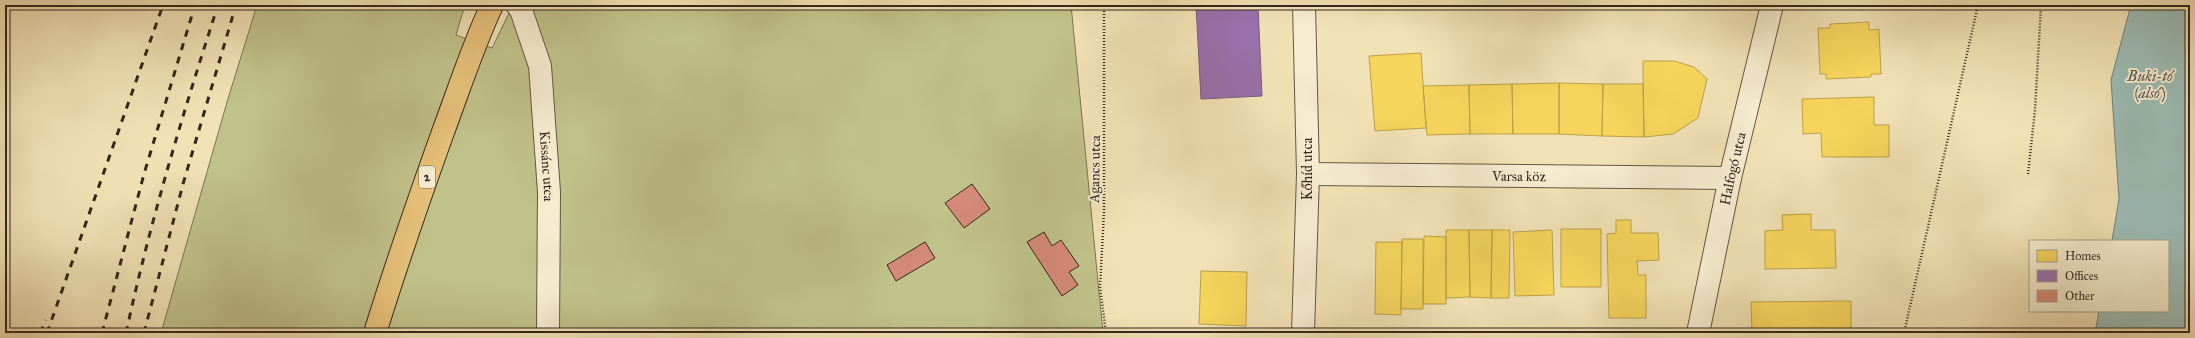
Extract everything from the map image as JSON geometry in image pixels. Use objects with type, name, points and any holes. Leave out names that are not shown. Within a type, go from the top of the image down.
[{"type":"main road","name":"2","points":[[375,333],[396,264],[464,76],[492,5]]},
{"type":"street","name":"Kissánc utca","points":[[517,5],[521,10],[540,66],[549,192],[548,333]]},
{"type":"street","name":"Kőhíd utca","points":[[1303,333],[1308,174],[1304,5]]},
{"type":"street","name":"Halfogó utca","points":[[1698,333],[1730,178],[1772,5]]},
{"type":"street","name":"Varsa köz","points":[[1308,174],[1730,178]]},
{"type":"path","name":"Agancs utca","points":[[1104,5],[1104,212],[1100,287],[1106,333]]},
{"type":"path","points":[[1904,333],[1978,5]]},
{"type":"path","points":[[2028,174],[2035,110],[2041,5]]},
{"type":"green space","points":[[257,5],[465,5],[456,35],[492,48],[513,5],[1071,5],[1103,333],[161,333],[227,102]]},
{"type":"water","name":"Buki-tó (alsó)","points":[[2131,5],[2190,5],[2190,333],[2095,333],[2099,312],[2169,312],[2169,240],[2112,240],[2119,199],[2111,80]]},
{"type":"building: Homes","points":[[1869,22],[1869,30],[1879,29],[1881,74],[1871,74],[1871,77],[1826,79],[1826,74],[1820,74],[1818,28],[1830,28],[1830,24]]},
{"type":"building: Homes","points":[[1421,53],[1426,128],[1375,131],[1369,56]]},
{"type":"building: Homes","points":[[1643,61],[1674,61],[1694,67],[1707,79],[1698,118],[1673,134],[1644,137]]},
{"type":"building: Homes","points":[[1559,83],[1559,134],[1513,134],[1512,84]]},
{"type":"building: Homes","points":[[1559,83],[1603,84],[1602,136],[1559,134]]},
{"type":"building: Homes","points":[[1512,84],[1513,134],[1470,134],[1469,85]]},
{"type":"building: Homes","points":[[1603,84],[1643,84],[1644,137],[1602,136]]},
{"type":"building: Homes","points":[[1469,85],[1470,134],[1427,135],[1423,86]]},
{"type":"building: Homes","points":[[1874,97],[1874,125],[1889,125],[1889,157],[1822,157],[1821,133],[1803,134],[1802,99]]},
{"type":"building: Homes","points":[[1811,214],[1811,230],[1835,230],[1836,268],[1765,269],[1765,231],[1783,230],[1782,215]]},
{"type":"building: Homes","points":[[1616,220],[1631,220],[1631,233],[1658,233],[1659,260],[1637,261],[1638,275],[1646,275],[1646,318],[1609,318],[1607,234],[1616,233]]},
{"type":"building: Homes","points":[[1561,229],[1601,229],[1601,287],[1561,287]]},
{"type":"building: Homes","points":[[1446,230],[1469,230],[1470,297],[1446,298]]},
{"type":"building: Homes","points":[[1469,230],[1492,230],[1491,298],[1470,297]]},
{"type":"building: Homes","points":[[1492,230],[1510,230],[1509,298],[1491,298]]},
{"type":"building: Homes","points":[[1552,230],[1554,295],[1515,296],[1513,232]]},
{"type":"building: Homes","points":[[1424,236],[1446,237],[1446,304],[1423,304]]},
{"type":"building: Homes","points":[[1402,239],[1423,239],[1423,309],[1401,309]]},
{"type":"building: Homes","points":[[1376,242],[1402,242],[1401,315],[1375,314]]},
{"type":"building: Homes","points":[[1201,271],[1247,272],[1246,326],[1199,324]]},
{"type":"building: Homes","points":[[1851,301],[1851,333],[1752,333],[1751,302]]},
{"type":"building: Offices","points":[[1196,5],[1258,5],[1262,96],[1201,99]]},
{"type":"building: Other","points":[[972,184],[990,209],[964,228],[945,203]]},
{"type":"building: Other","points":[[1044,232],[1052,246],[1061,240],[1079,266],[1069,272],[1078,285],[1062,296],[1027,242]]},
{"type":"building: Other","points":[[925,242],[935,258],[896,281],[887,265]]},
{"type":"railway","points":[[47,333],[163,5]]},
{"type":"railway","points":[[102,333],[144,174],[195,5]]},
{"type":"railway","points":[[126,333],[156,209],[192,86],[218,5]]},
{"type":"railway","points":[[144,333],[183,184],[236,5]]},
{"type":"railway","points":[[40,333],[46,320]]}]
